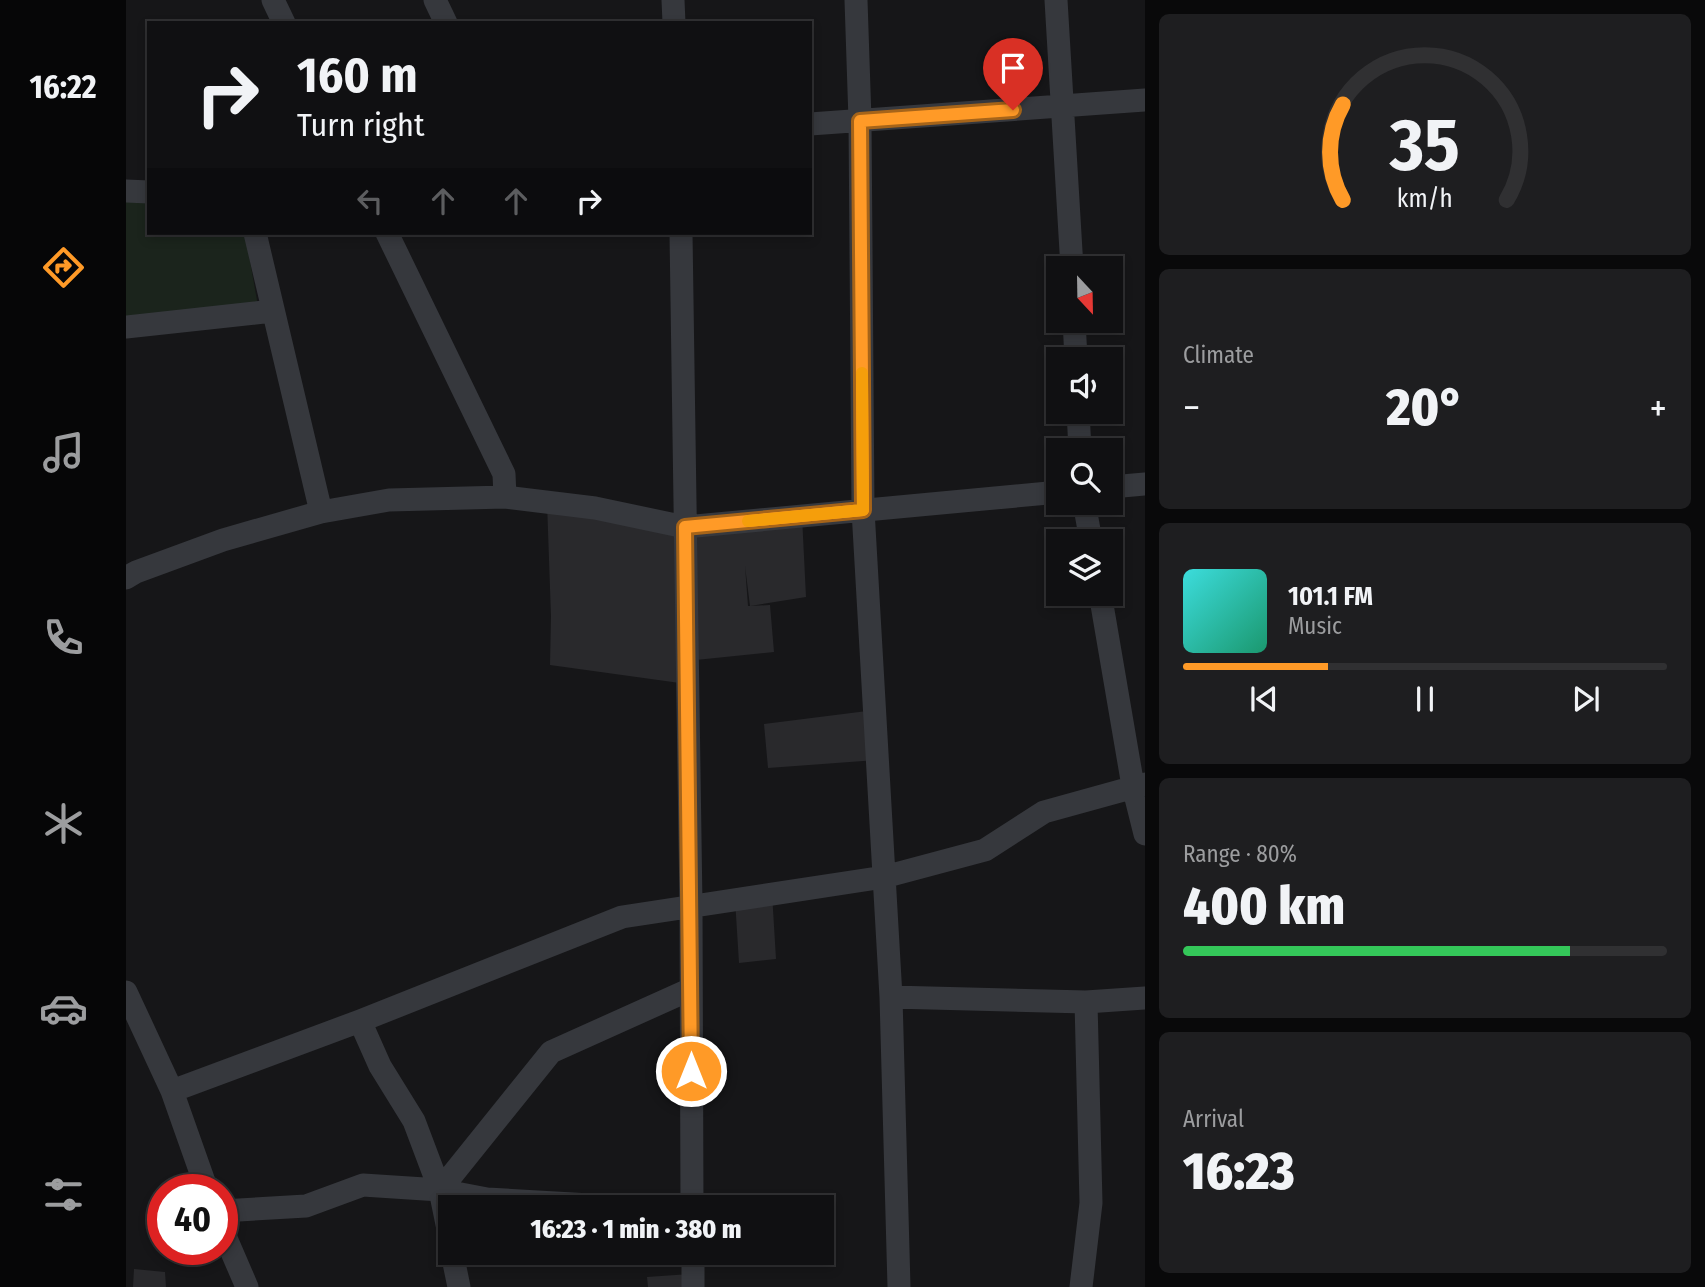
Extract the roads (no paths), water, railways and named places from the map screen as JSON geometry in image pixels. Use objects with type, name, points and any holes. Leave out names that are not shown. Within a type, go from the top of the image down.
[{"type":"street","points":[[273,0],[283,21]]},
{"type":"street","points":[[435,0],[445,21]]},
{"type":"street","points":[[673,0],[674,21]]},
{"type":"street","points":[[856,0],[860,121],[863,510],[891,997],[899,1287]]},
{"type":"street","points":[[1056,0],[1071,256]]},
{"type":"street","points":[[812,124],[1145,100]]},
{"type":"street","points":[[126,191],[147,192]]},
{"type":"street","points":[[255,235],[321,512]]},
{"type":"street","points":[[388,235],[504,474],[505,497]]},
{"type":"street","points":[[681,235],[691,905],[692,1195]]},
{"type":"street","points":[[126,327],[273,311]]},
{"type":"street","points":[[1123,486],[1145,484]]},
{"type":"street","points":[[126,578],[223,540],[321,512],[389,500],[505,497],[595,508],[685,527],[1046,493]]},
{"type":"street","points":[[1103,606],[1139,785],[1145,834]]},
{"type":"street","points":[[172,1091],[359,1021],[622,917],[884,877],[985,850],[1044,812],[1139,785]]},
{"type":"street","points":[[440,1190],[551,1052],[691,989]]},
{"type":"street","points":[[126,992],[172,1091],[201,1174]]},
{"type":"street","points":[[891,997],[1086,1002],[1145,998]]},
{"type":"street","points":[[1081,1287],[1091,1203],[1086,1002]]},
{"type":"street","points":[[359,1021],[380,1066],[414,1121],[441,1195]]},
{"type":"street","points":[[238,1210],[306,1206],[363,1185],[440,1190],[466,1195]]},
{"type":"street","points":[[238,1265],[247,1287]]},
{"type":"street","points":[[455,1265],[459,1287]]},
{"type":"street","points":[[693,1265],[693,1287]]}]
